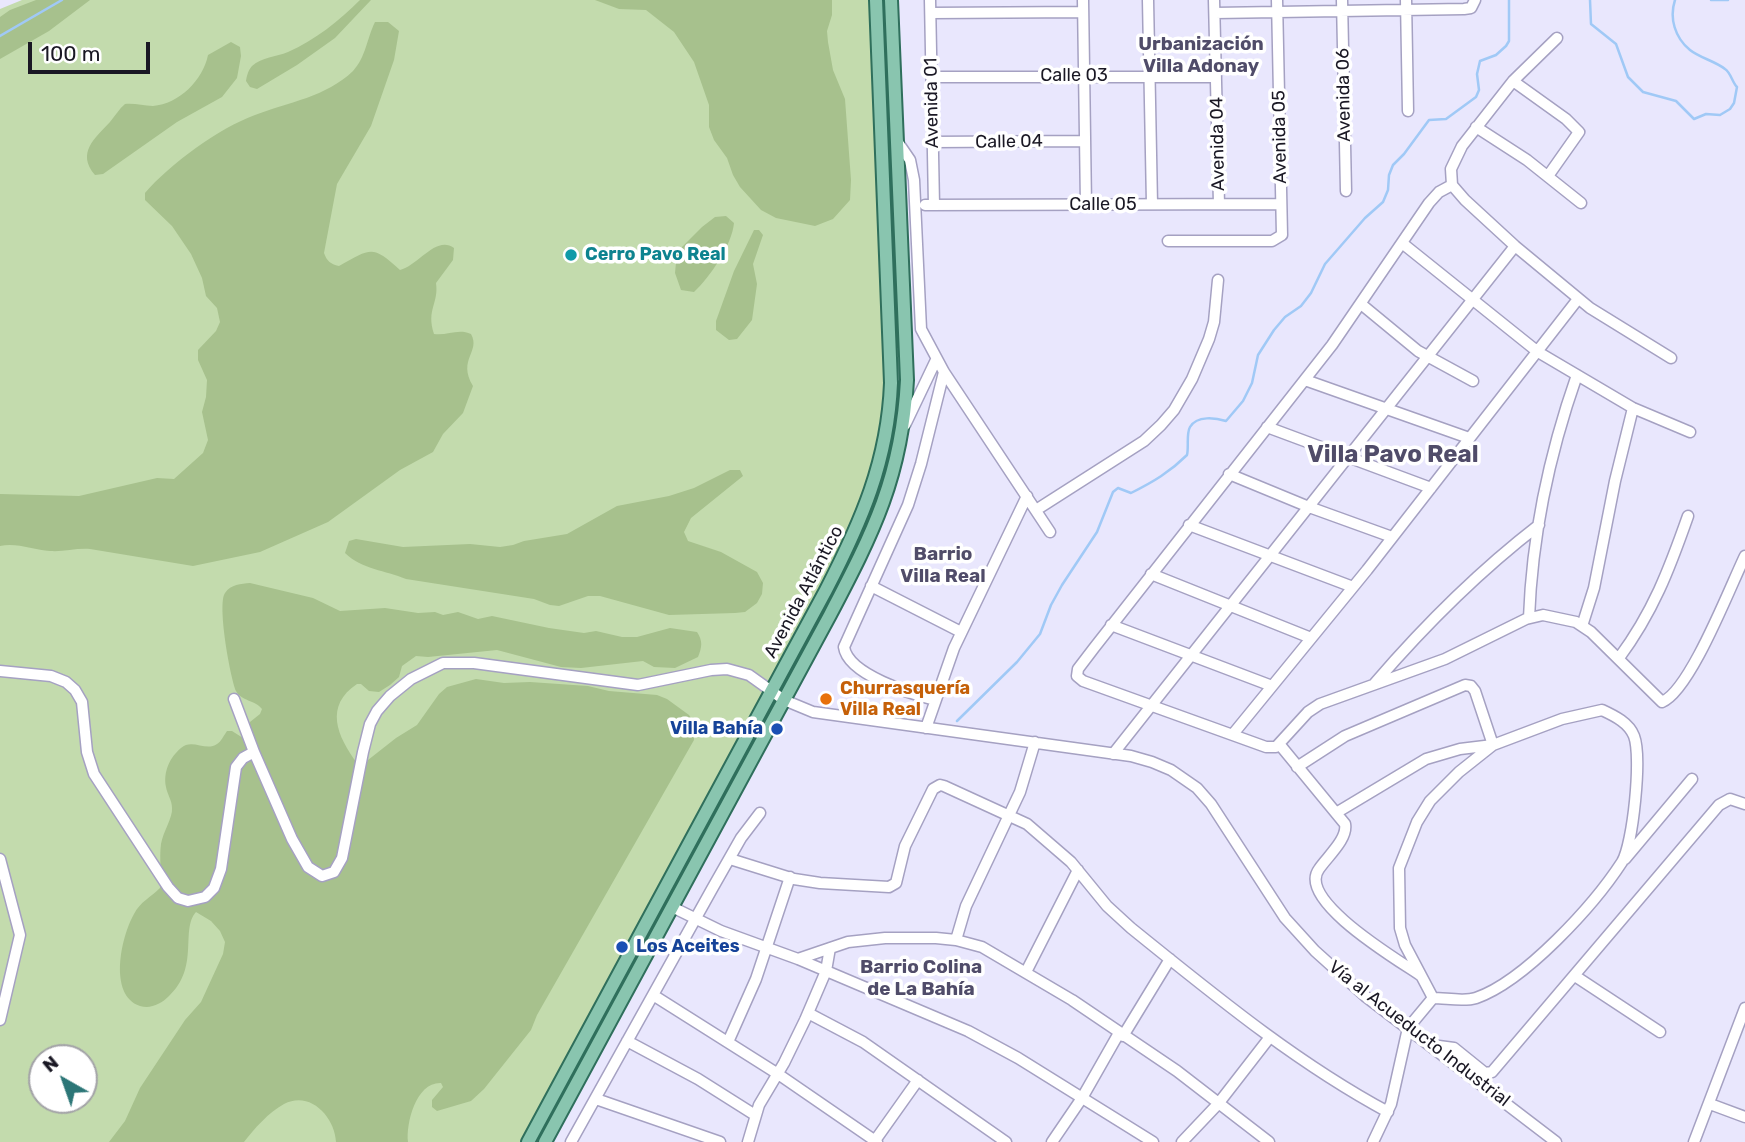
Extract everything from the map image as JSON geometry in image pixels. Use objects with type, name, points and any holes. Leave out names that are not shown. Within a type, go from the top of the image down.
[{"type":"main road","name":"Avenida Atlántico","points":[[528,1142],[839,565],[862,518],[879,466],[889,417],[891,359],[876,0]]},
{"type":"main road","name":"Avenida Atlántico","points":[[545,1142],[873,532],[891,484],[903,431],[907,380],[891,0]]},
{"type":"street","name":"Avenida 01","points":[[930,0],[934,181],[930,205]]},
{"type":"street","points":[[1083,0],[1086,205]]},
{"type":"street","points":[[1148,0],[1152,204]]},
{"type":"street","name":"Avenida 04","points":[[1214,0],[1219,204]]},
{"type":"street","name":"Avenida 05","points":[[1168,241],[1272,240],[1280,237],[1277,0]]},
{"type":"street","name":"Avenida 06","points":[[1342,0],[1346,191]]},
{"type":"street","points":[[1215,13],[1342,11],[1406,5],[1473,4]]},
{"type":"street","points":[[1406,5],[1408,111]]},
{"type":"street","points":[[930,13],[1083,12]]},
{"type":"street","points":[[1557,38],[1514,81],[1476,127],[1454,161],[1450,177],[1452,185],[1465,200],[1578,299],[1622,330],[1671,358]]},
{"type":"street","name":"Calle 03","points":[[932,77],[1216,77]]},
{"type":"street","points":[[1514,81],[1580,132],[1548,176]]},
{"type":"street","points":[[1476,127],[1548,176],[1581,203]]},
{"type":"street","points":[[897,141],[910,160],[914,180],[921,329],[944,372],[1050,532]]},
{"type":"street","name":"Calle 04","points":[[933,142],[1085,141]]},
{"type":"street","points":[[914,180],[934,181]]},
{"type":"street","points":[[1452,185],[1434,197],[1305,380],[1111,625],[1078,669],[1077,676],[1083,681],[1266,747],[1280,745],[1313,709],[1374,683],[1445,659],[1529,618],[1550,616],[1582,626],[1619,658],[1660,701],[1666,701],[1682,683],[1702,649],[1745,556]]},
{"type":"street","name":"Calle 05","points":[[930,205],[1281,204]]},
{"type":"street","points":[[1402,243],[1538,352],[1633,408],[1690,432]]},
{"type":"street","points":[[1113,754],[1516,246]]},
{"type":"street","points":[[1036,510],[1131,450],[1161,425],[1174,410],[1202,358],[1214,322],[1218,280]]},
{"type":"street","points":[[1233,734],[1353,587],[1578,299]]},
{"type":"street","points":[[1361,304],[1428,357],[1473,381]]},
{"type":"street","points":[[903,431],[936,359]]},
{"type":"street","points":[[935,700],[910,694],[885,683],[855,663],[844,652],[845,642],[908,505],[944,372]]},
{"type":"street","points":[[1529,618],[1539,525],[1558,435],[1577,375]]},
{"type":"street","points":[[1305,380],[1469,438]]},
{"type":"street","points":[[1582,626],[1594,588],[1615,481],[1633,408]]},
{"type":"street","points":[[1267,427],[1431,488]]},
{"type":"street","points":[[1229,474],[1392,537]]},
{"type":"street","points":[[926,728],[961,632],[1027,496]]},
{"type":"street","points":[[1619,658],[1650,612],[1688,516]]},
{"type":"street","points":[[1189,525],[1353,587]]},
{"type":"street","points":[[1374,683],[1467,585],[1539,525]]},
{"type":"street","points":[[1151,574],[1311,638]]},
{"type":"street","points":[[871,586],[961,632]]},
{"type":"street","points":[[1111,625],[1272,686]]},
{"type":"street","name":"Vía al Acueducto Industrial","points":[[254,752],[302,859],[313,872],[328,876],[339,866],[342,858],[370,724],[382,703],[411,679],[433,667],[453,662],[638,685],[727,669],[749,675],[784,700],[813,712],[1035,742],[1162,765],[1197,788],[1219,815],[1278,907],[1302,938],[1365,996],[1556,1142]]},
{"type":"street","points":[[0,671],[51,676],[66,682],[75,690],[82,702],[87,752],[99,782],[168,887],[183,900],[194,901],[205,897],[218,881],[236,767],[243,758],[254,752],[234,699]]},
{"type":"street","points":[[1297,767],[1345,736],[1465,685],[1471,686],[1475,691],[1493,745]]},
{"type":"street","points":[[1336,813],[1426,759],[1460,749],[1493,745],[1562,719],[1602,710],[1621,720],[1634,735],[1639,755],[1637,789],[1624,859]]},
{"type":"street","points":[[956,940],[966,906],[1020,792],[1035,742]]},
{"type":"street","points":[[1280,745],[1346,828],[1315,874],[1316,888],[1323,902],[1370,942],[1423,977]]},
{"type":"street","points":[[1433,998],[1405,945],[1400,928],[1399,868],[1417,822],[1430,801],[1459,772],[1493,745]]},
{"type":"street","points":[[1433,998],[1472,999],[1493,991],[1519,973],[1592,901],[1692,779]]},
{"type":"street","points":[[730,859],[820,883],[893,886],[911,832],[933,789],[940,785],[1010,814],[1027,824],[1078,870],[1107,906],[1171,959],[1326,1077],[1388,1112]]},
{"type":"street","points":[[1430,1045],[1454,1048],[1489,1073],[1496,1069],[1719,805],[1730,799],[1745,804]]},
{"type":"street","points":[[572,1142],[741,838],[760,813]]},
{"type":"street","points":[[0,859],[20,935],[0,1020]]},
{"type":"street","points":[[1026,972],[1078,870]]},
{"type":"street","points":[[728,1042],[745,1008],[790,877]]},
{"type":"street","points":[[672,907],[695,919],[968,1031],[1153,1142]]},
{"type":"street","points":[[797,959],[848,942],[885,938],[956,940],[982,947],[1026,972],[1193,1082],[1269,1142]]},
{"type":"street","points":[[748,1142],[755,1115],[778,1074],[826,971],[830,948]]},
{"type":"street","points":[[1052,1142],[1171,959]]},
{"type":"street","points":[[1575,976],[1660,1032]]},
{"type":"street","points":[[653,995],[778,1074],[875,1142],[918,1080]]},
{"type":"street","points":[[1373,1142],[1388,1112],[1400,1075],[1408,1028],[1433,998]]},
{"type":"street","points":[[1695,1142],[1745,1008]]},
{"type":"street","points":[[808,1013],[863,1042],[1006,1142]]},
{"type":"street","points":[[1182,1142],[1218,1104],[1270,1037]]},
{"type":"street","points":[[627,1041],[698,1079],[755,1115]]},
{"type":"street","points":[[596,1099],[720,1142]]},
{"type":"street","points":[[1710,1104],[1745,1117]]},
{"type":"green space","points":[[22,0],[876,0],[891,359],[872,492],[528,1142],[0,1142],[0,9]]},
{"type":"green space","points":[[36,0],[90,0],[49,31],[0,59],[0,17]]},
{"type":"green space","points":[[360,0],[371,0],[335,38],[257,89],[250,87],[246,81],[252,66],[308,42],[335,23]]},
{"type":"green space","points":[[595,0],[832,0],[832,15],[827,31],[833,70],[845,99],[850,200],[833,219],[815,226],[776,218],[761,210],[740,187],[727,158],[714,140],[709,127],[709,105],[694,62],[674,32],[646,10],[619,9]]},
{"type":"green space","points":[[375,22],[388,22],[399,31],[394,60],[371,126],[337,184],[324,253],[329,262],[339,266],[365,253],[377,253],[400,270],[441,245],[454,248],[453,260],[436,283],[431,318],[434,334],[471,334],[473,346],[467,369],[473,386],[463,413],[443,434],[433,452],[400,470],[328,522],[260,552],[193,566],[90,549],[50,551],[0,546],[0,494],[79,496],[157,478],[174,479],[203,453],[208,440],[202,412],[207,380],[198,360],[198,350],[216,331],[220,322],[217,308],[206,296],[202,278],[191,254],[172,226],[145,200],[145,193],[181,159],[226,129],[255,115],[319,93],[342,80],[361,60]]},
{"type":"green space","points":[[231,42],[240,47],[241,56],[237,78],[222,97],[177,122],[103,174],[95,175],[87,160],[87,153],[94,140],[125,104],[153,106],[181,96],[201,73],[208,55]]},
{"type":"green space","points":[[726,216],[734,223],[729,241],[719,260],[694,292],[681,290],[675,273],[677,252],[715,217]]},
{"type":"green space","points":[[754,230],[759,230],[763,235],[753,264],[757,284],[752,320],[737,339],[729,340],[716,330],[716,321],[734,271]]},
{"type":"green space","points":[[730,470],[740,470],[743,476],[691,518],[684,532],[688,541],[721,552],[757,572],[763,583],[762,594],[757,603],[745,612],[669,615],[600,596],[588,596],[559,606],[550,605],[534,599],[406,579],[367,566],[345,553],[349,541],[356,539],[403,547],[470,544],[500,547],[567,534],[617,506],[669,496],[694,488]]},
{"type":"green space","points":[[250,583],[313,598],[340,611],[385,608],[443,615],[458,612],[478,619],[492,616],[584,633],[596,631],[622,637],[637,637],[670,628],[697,632],[700,638],[698,657],[675,668],[654,667],[643,661],[581,668],[561,667],[497,650],[416,656],[402,666],[399,677],[379,692],[369,691],[357,684],[340,702],[337,722],[344,742],[357,763],[368,760],[417,725],[447,687],[476,679],[504,683],[588,686],[609,691],[657,695],[689,715],[694,723],[694,740],[537,1015],[531,1030],[484,1089],[471,1101],[437,1111],[432,1107],[432,1100],[443,1087],[441,1083],[432,1084],[425,1089],[414,1105],[408,1142],[336,1142],[331,1124],[319,1108],[312,1103],[294,1101],[278,1107],[244,1142],[109,1142],[125,1121],[140,1088],[185,1020],[201,1002],[223,954],[225,942],[220,931],[211,921],[196,912],[189,929],[184,973],[169,996],[156,1005],[144,1007],[130,1000],[124,990],[120,964],[129,924],[139,906],[160,888],[161,844],[172,812],[165,781],[171,760],[185,745],[208,747],[217,744],[227,731],[243,738],[250,722],[262,709],[236,691],[223,625],[225,593],[233,586]]},
{"type":"waterway","points":[[0,36],[62,0]]},
{"type":"waterway","points":[[957,721],[1017,662],[1040,634],[1062,585],[1097,532],[1113,492],[1118,488],[1131,493],[1174,467],[1187,455],[1189,430],[1193,423],[1212,418],[1226,421],[1243,401],[1252,383],[1258,355],[1274,330],[1285,317],[1301,306],[1311,293],[1325,264],[1365,218],[1383,202],[1393,165],[1429,120],[1446,119],[1476,97],[1479,90],[1477,74],[1480,61],[1496,55],[1509,41],[1509,0]]},
{"type":"waterway","points":[[1590,0],[1591,24],[1616,44],[1628,77],[1643,92],[1676,101],[1694,119],[1706,114],[1720,115],[1734,103],[1737,87],[1725,69],[1694,53],[1680,40],[1673,21],[1675,0]]},
{"type":"waterway","points":[[1711,0],[1728,0]]},
{"type":"place","name":"Cerro Pavo Real","points":[[571,255]]},
{"type":"place","name":"Churrasquería Villa Real","points":[[826,699]]},
{"type":"place","name":"Villa Bahía","points":[[777,729]]},
{"type":"place","name":"Los Aceites","points":[[622,947]]},
{"type":"district","name":"Urbanización Villa Adonay","points":[[1201,56]]},
{"type":"district","name":"Villa Pavo Real","points":[[1393,455]]},
{"type":"district","name":"Barrio Villa Real","points":[[943,566]]},
{"type":"district","name":"Barrio Colina de La Bahía","points":[[921,979]]}]
